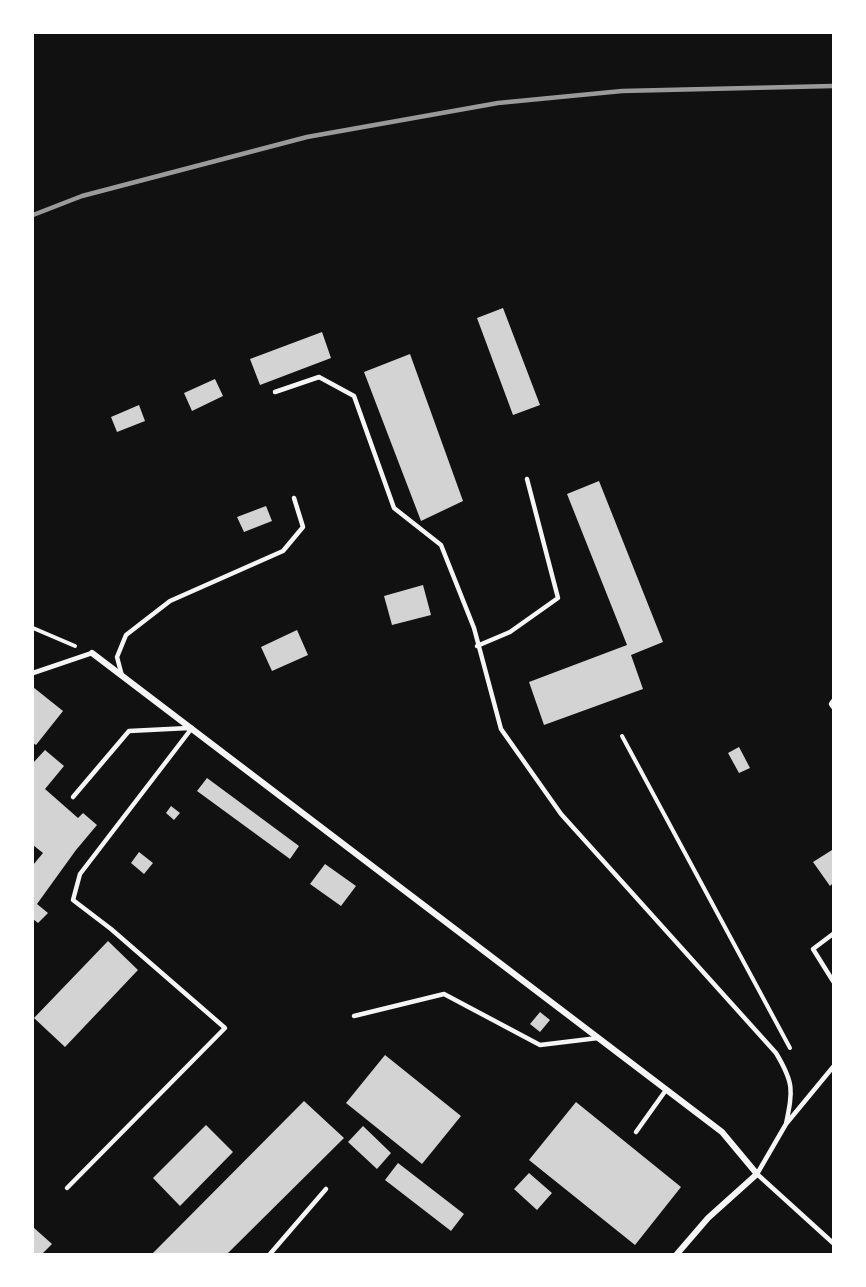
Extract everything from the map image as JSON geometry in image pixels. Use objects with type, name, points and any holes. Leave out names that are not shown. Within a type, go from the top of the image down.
[{"type":"street","points":[[92,653],[722,1132],[757,1174],[708,1218],[677,1254]]},
{"type":"lane","points":[[275,393],[319,377],[354,396],[394,508],[441,545],[474,628],[501,729],[561,814],[776,1053],[788,1074],[792,1095],[786,1124]]},
{"type":"lane","points":[[477,646],[510,632],[558,598],[527,479]]},
{"type":"lane","points":[[122,676],[117,657],[126,635],[170,601],[284,551],[303,527],[294,498]]},
{"type":"lane","points":[[33,673],[92,653]]},
{"type":"lane","points":[[833,701],[831,704],[833,707]]},
{"type":"lane","points":[[74,797],[129,731],[192,728]]},
{"type":"lane","points":[[67,1188],[225,1028],[111,928],[73,900],[80,874],[192,728]]},
{"type":"lane","points":[[833,934],[813,949],[833,981]]},
{"type":"lane","points":[[354,1017],[444,994],[540,1045],[598,1038]]},
{"type":"lane","points":[[833,1067],[786,1124],[757,1174],[833,1243]]},
{"type":"lane","points":[[636,1132],[666,1090]]},
{"type":"lane","points":[[270,1254],[326,1189]]},
{"type":"path","points":[[33,628],[92,653]]},
{"type":"path","points":[[622,736],[794,1055],[788,1074]]},
{"type":"building","points":[[503,308],[540,405],[513,415],[477,318]]},
{"type":"building","points":[[322,332],[331,358],[260,385],[250,359]]},
{"type":"building","points":[[410,354],[463,501],[421,521],[364,372]]},
{"type":"building","points":[[215,379],[223,396],[192,411],[184,393]]},
{"type":"building","points":[[139,405],[145,421],[117,432],[111,417]]},
{"type":"building","points":[[599,481],[663,642],[631,655],[643,689],[544,725],[529,682],[627,645],[567,494]]},
{"type":"building","points":[[266,506],[272,521],[244,532],[237,517]]},
{"type":"building","points":[[423,585],[431,615],[392,625],[384,596]]},
{"type":"building","points":[[297,630],[308,655],[272,671],[261,647]]},
{"type":"building","points":[[33,687],[63,711],[36,745],[33,743]]},
{"type":"building","points":[[739,747],[750,768],[739,773],[728,753]]},
{"type":"building","points":[[45,750],[64,766],[45,789],[78,818],[83,813],[97,825],[37,904],[48,913],[38,923],[33,919],[33,865],[43,853],[33,845],[33,763]]},
{"type":"building","points":[[207,778],[299,846],[290,859],[197,791]]},
{"type":"building","points":[[171,806],[180,813],[174,820],[166,813]]},
{"type":"building","points":[[832,850],[833,883],[830,886],[813,862]]},
{"type":"building","points":[[139,852],[153,863],[144,874],[131,863]]},
{"type":"building","points":[[325,864],[356,886],[341,906],[310,884]]},
{"type":"building","points":[[108,941],[138,970],[65,1047],[34,1018]]},
{"type":"building","points":[[540,1012],[550,1020],[540,1032],[530,1024]]},
{"type":"building","points":[[385,1055],[461,1116],[422,1164],[346,1103]]},
{"type":"building","points":[[304,1101],[344,1138],[227,1254],[152,1254]]},
{"type":"building","points":[[576,1102],[681,1187],[635,1245],[529,1160]]},
{"type":"building","points":[[206,1125],[233,1152],[180,1206],[153,1178]]},
{"type":"building","points":[[363,1126],[391,1153],[377,1169],[348,1142]]},
{"type":"building","points":[[398,1163],[464,1214],[451,1231],[385,1180]]},
{"type":"building","points":[[529,1173],[552,1193],[537,1210],[514,1189]]},
{"type":"building","points":[[33,1227],[52,1244],[42,1254],[33,1254]]},
{"type":"railway","points":[[33,215],[82,196],[307,137],[498,103],[622,91],[833,86]]}]
